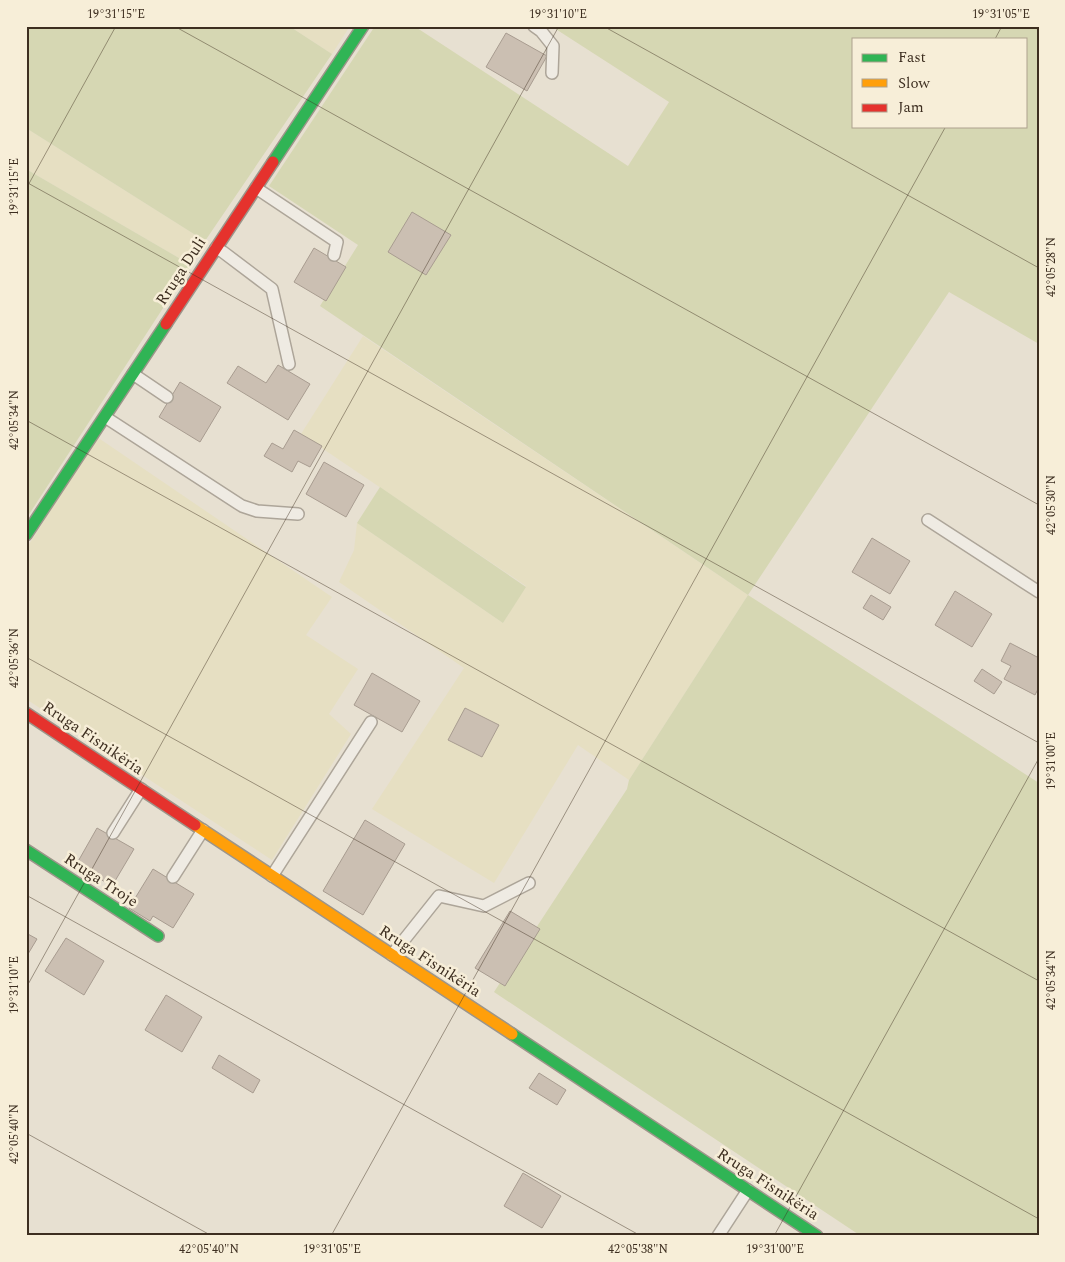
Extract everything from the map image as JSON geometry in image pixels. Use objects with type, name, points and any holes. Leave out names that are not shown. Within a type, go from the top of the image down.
[{"type":"street","name":"Rruga Duli","points":[[26,535],[363,26]]},
{"type":"street","name":"Rruga Fisnikëria","points":[[30,719],[141,789],[817,1236]]},
{"type":"street","name":"Rruga Troje","points":[[26,850],[158,936]]},
{"type":"lane","points":[[534,26],[554,46],[552,73]]},
{"type":"lane","points":[[256,188],[336,242],[334,255]]},
{"type":"lane","points":[[216,248],[272,289],[289,364]]},
{"type":"lane","points":[[133,374],[167,397]]},
{"type":"lane","points":[[104,417],[242,506],[257,511],[298,514]]},
{"type":"lane","points":[[928,520],[1039,592]]},
{"type":"lane","points":[[272,876],[371,722]]},
{"type":"lane","points":[[113,833],[141,789]]},
{"type":"lane","points":[[172,878],[203,830]]},
{"type":"lane","points":[[392,955],[439,896],[484,906],[528,883]]},
{"type":"lane","points":[[718,1236],[748,1190]]},
{"type":"shaded area","points":[[289,26],[350,26],[332,54]]},
{"type":"shaded area","points":[[26,128],[205,241],[191,265],[26,169]]},
{"type":"shaded area","points":[[363,336],[748,595],[629,780],[578,745],[494,883],[372,809],[464,668],[339,582],[354,550],[357,523],[503,623],[526,586],[301,434]]},
{"type":"shaded area","points":[[97,437],[332,597],[306,635],[358,669],[329,714],[351,734],[272,860],[26,699],[26,549]]},
{"type":"green space","points":[[26,26],[289,26],[332,54],[205,241],[26,128]]},
{"type":"green space","points":[[375,26],[414,26],[628,166],[669,102],[551,26],[1039,26],[1039,344],[949,292],[748,595],[320,306],[358,245],[269,186]]},
{"type":"green space","points":[[26,169],[191,265],[26,519]]},
{"type":"green space","points":[[380,487],[526,587],[503,623],[357,523]]},
{"type":"green space","points":[[748,595],[1039,783],[1039,1236],[861,1236],[494,992],[627,789],[629,780]]},
{"type":"building","points":[[506,33],[547,56],[527,91],[486,67]]},
{"type":"building","points":[[412,212],[451,235],[426,275],[388,252]]},
{"type":"building","points":[[314,248],[346,267],[326,301],[294,282]]},
{"type":"building","points":[[278,365],[310,384],[288,420],[227,383],[238,366],[266,383]]},
{"type":"building","points":[[180,382],[221,407],[200,442],[159,417]]},
{"type":"building","points":[[294,430],[322,446],[310,467],[298,461],[292,472],[264,456],[272,443],[283,449]]},
{"type":"building","points":[[324,462],[364,485],[346,517],[306,494]]},
{"type":"building","points":[[872,538],[910,561],[890,594],[852,572]]},
{"type":"building","points":[[955,591],[992,614],[972,647],[935,625]]},
{"type":"building","points":[[871,595],[891,607],[883,620],[863,608]]},
{"type":"building","points":[[1010,643],[1039,658],[1039,687],[1035,695],[1004,679],[1011,666],[1001,661]]},
{"type":"building","points":[[982,669],[1002,682],[994,694],[974,681]]},
{"type":"building","points":[[372,673],[420,701],[402,732],[354,705]]},
{"type":"building","points":[[465,708],[499,725],[482,757],[448,740]]},
{"type":"building","points":[[365,820],[405,844],[363,915],[323,891]]},
{"type":"building","points":[[97,828],[134,849],[112,886],[76,865]]},
{"type":"building","points":[[153,869],[194,894],[173,928],[153,916],[150,921],[129,908]]},
{"type":"building","points":[[510,911],[540,929],[505,986],[475,968]]},
{"type":"building","points":[[26,933],[37,939],[28,954],[26,953]]},
{"type":"building","points":[[66,938],[104,961],[84,995],[45,971]]},
{"type":"building","points":[[166,995],[202,1017],[182,1052],[145,1030]]},
{"type":"building","points":[[219,1055],[260,1080],[253,1093],[212,1068]]},
{"type":"building","points":[[539,1073],[566,1090],[557,1105],[529,1088]]},
{"type":"building","points":[[523,1173],[561,1196],[542,1228],[504,1206]]},
{"type":"traffic: fast","points":[[273,162],[363,26]]},
{"type":"traffic: fast","points":[[26,535],[166,324]]},
{"type":"traffic: fast","points":[[26,850],[158,936]]},
{"type":"traffic: fast","points":[[512,1034],[817,1236]]},
{"type":"traffic: slow","points":[[195,825],[512,1034]]},
{"type":"traffic: jam","points":[[166,324],[273,162]]},
{"type":"traffic: jam","points":[[26,713],[195,825]]}]
